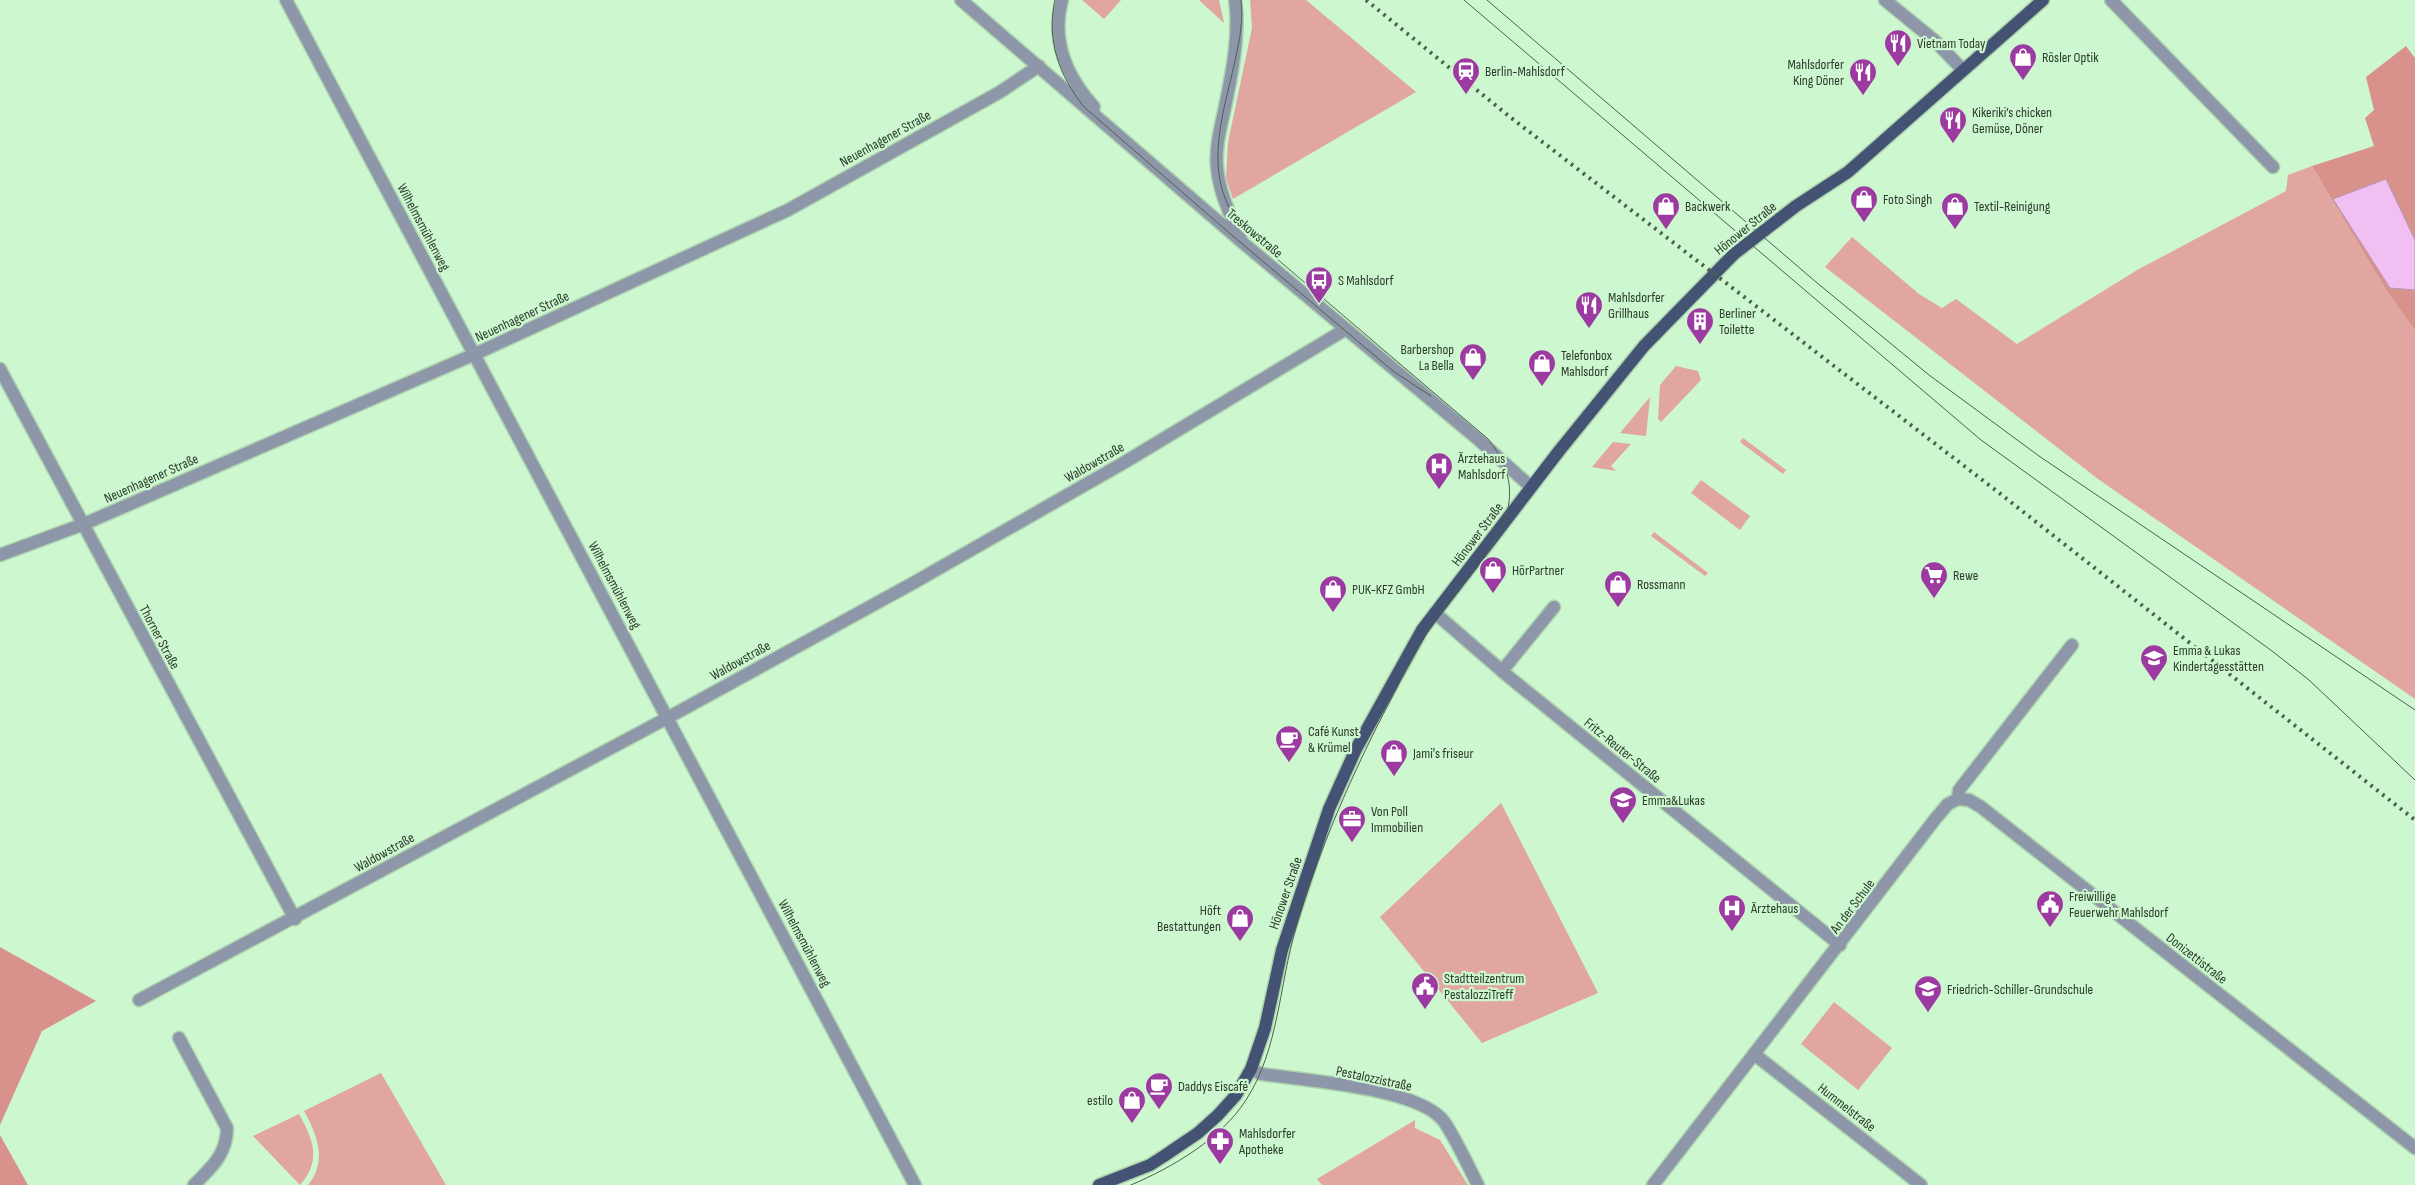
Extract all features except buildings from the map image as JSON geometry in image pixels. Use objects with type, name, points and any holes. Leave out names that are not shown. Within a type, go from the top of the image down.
[{"type":"main road","name":"Hönower Straße","points":[[1099,1185],[1150,1165],[1198,1133],[1236,1095],[1251,1069],[1265,1028],[1282,950],[1341,780],[1401,666],[1435,613],[1531,487],[1644,346],[1734,254],[1796,206],[1848,172],[2043,0]]},
{"type":"street","name":"Wilhelmsmühlenweg","points":[[286,0],[669,717],[916,1185]]},
{"type":"street","name":"Treskowstraße","points":[[962,0],[1242,242],[1531,487]]},
{"type":"street","points":[[1062,0],[1058,22],[1059,38],[1069,72],[1083,94],[1121,138]]},
{"type":"street","points":[[1235,0],[1236,28],[1228,94],[1218,147],[1217,168],[1221,193],[1242,242]]},
{"type":"street","points":[[1886,0],[1939,45],[1963,70]]},
{"type":"street","points":[[2111,0],[2273,166]]},
{"type":"street","name":"Neuenhagener Straße","points":[[0,555],[84,524],[475,354],[788,210],[1000,92],[1039,66]]},
{"type":"street","name":"Waldowstraße","points":[[139,1000],[295,919],[467,823],[669,717],[915,582],[1125,462],[1346,329]]},
{"type":"street","name":"Thorner Straße","points":[[0,368],[5,389],[84,524],[295,919]]},
{"type":"street","points":[[1502,671],[1554,607]]},
{"type":"street","name":"Fritz-Reuter-Straße","points":[[1435,613],[1502,671],[1840,945]]},
{"type":"street","name":"An der Schule","points":[[1653,1185],[1942,811],[1948,804],[1958,799],[1959,790],[2072,645]]},
{"type":"street","name":"Donizettistraße","points":[[1958,799],[1969,800],[1981,807],[2415,1148]]},
{"type":"street","points":[[179,1038],[227,1128],[227,1142],[222,1154],[194,1185]]},
{"type":"street","name":"Hummelstraße","points":[[1754,1054],[1921,1185]]},
{"type":"street","name":"Pestalozzistraße","points":[[1251,1069],[1261,1074],[1400,1096],[1422,1104],[1442,1118],[1478,1185]]},
{"type":"shaded area","points":[[1082,0],[1121,0],[1104,19]]},
{"type":"shaded area","points":[[1199,0],[1219,0],[1224,23],[1202,3]]},
{"type":"shaded area","points":[[1250,0],[1306,0],[1416,92],[1233,199],[1226,178],[1228,142],[1252,28]]},
{"type":"shaded area","points":[[2406,46],[2415,58],[2415,331],[2386,290],[2312,166],[2374,146],[2365,118],[2374,110],[2366,77]]},
{"type":"shaded area","points":[[2312,166],[2386,290],[2415,331],[2415,699],[2098,479],[1825,267],[1852,237],[1919,294],[1942,308],[1956,299],[2017,344],[2139,269],[2286,191],[2288,175]]},
{"type":"shaded area","points":[[2386,179],[2415,240],[2415,290],[2390,288],[2333,199]]},
{"type":"shaded area","points":[[1676,366],[1698,371],[1701,380],[1661,422],[1658,419],[1660,385]]},
{"type":"shaded area","points":[[1650,397],[1646,436],[1620,433]]},
{"type":"shaded area","points":[[1743,438],[1786,470],[1783,474],[1740,442]]},
{"type":"shaded area","points":[[1613,442],[1631,444],[1611,466],[1616,471],[1592,467]]},
{"type":"shaded area","points":[[1701,480],[1750,516],[1740,530],[1691,493]]},
{"type":"shaded area","points":[[1654,532],[1708,573],[1705,576],[1651,536]]},
{"type":"shaded area","points":[[1501,803],[1598,993],[1482,1043],[1380,917]]},
{"type":"shaded area","points":[[0,947],[96,1001],[42,1031],[0,1125]]},
{"type":"shaded area","points":[[1834,1002],[1892,1048],[1858,1090],[1801,1044]]},
{"type":"shaded area","points":[[381,1073],[446,1185],[308,1185],[318,1167],[319,1158],[316,1138],[304,1111]]},
{"type":"shaded area","points":[[299,1114],[308,1132],[313,1150],[311,1167],[300,1185],[253,1136]]},
{"type":"shaded area","points":[[1415,1120],[1415,1128],[1440,1140],[1468,1185],[1322,1185],[1317,1179]]},
{"type":"shaded area","points":[[0,1135],[28,1185],[0,1185]]},
{"type":"tram line","points":[[1055,0],[1052,29],[1057,56],[1061,70],[1084,107],[1393,371],[1431,396]]},
{"type":"tram line","points":[[1131,1185],[1163,1170],[1210,1139],[1236,1114],[1246,1100],[1257,1080],[1272,1038],[1296,928],[1315,869],[1337,812],[1376,728],[1418,647],[1438,617],[1486,555],[1499,533],[1507,511],[1509,488],[1504,464],[1488,439],[1249,235],[1233,215],[1224,195],[1219,173],[1218,152],[1224,107],[1241,31],[1241,0]]},
{"type":"tram line","points":[[1464,0],[1981,440],[2272,651],[2309,680],[2415,780]]},
{"type":"tram line","points":[[1487,0],[1816,282],[1929,375],[2039,456],[2415,710]]},
{"type":"railway","points":[[1366,0],[1510,117],[1998,492],[2415,820]]},
{"type":"place","name":"Vietnam Today","points":[[1898,67]]},
{"type":"place","name":"Rösler Optik","points":[[2023,81]]},
{"type":"place","name":"Berlin-Mahlsdorf","points":[[1466,95]]},
{"type":"place","name":"Mahlsdorfer King Döner","points":[[1863,96]]},
{"type":"place","name":"Kikeriki’s chicken Gemüse, Döner","points":[[1953,144]]},
{"type":"place","name":"Foto Singh","points":[[1864,223]]},
{"type":"place","name":"Backwerk","points":[[1666,230]]},
{"type":"place","name":"Textil-Reinigung","points":[[1955,230]]},
{"type":"place","name":"S Mahlsdorf","points":[[1319,304]]},
{"type":"place","name":"Mahlsdorfer Grillhaus","points":[[1589,329]]},
{"type":"place","name":"Berliner Toilette","points":[[1700,345]]},
{"type":"place","name":"Barbershop La Bella","points":[[1473,381]]},
{"type":"place","name":"Telefonbox Mahlsdorf","points":[[1542,387]]},
{"type":"place","name":"Ärztehaus Mahlsdorf","points":[[1439,490]]},
{"type":"place","name":"HörPartner","points":[[1493,594]]},
{"type":"place","name":"Rewe","points":[[1934,599]]},
{"type":"place","name":"Rossmann","points":[[1618,608]]},
{"type":"place","name":"PUK-KFZ GmbH","points":[[1333,613]]},
{"type":"place","name":"Emma & Lukas Kindertagesstätten","points":[[2154,682]]},
{"type":"place","name":"Café Kunst & Krümel","points":[[1289,763]]},
{"type":"place","name":"Jami's friseur","points":[[1394,777]]},
{"type":"place","name":"Emma&Lukas","points":[[1623,824]]},
{"type":"place","name":"Von Poll Immobilien","points":[[1352,843]]},
{"type":"place","name":"Freiwillige Feuerwehr Mahlsdorf","points":[[2050,928]]},
{"type":"place","name":"Ärztehaus","points":[[1732,932]]},
{"type":"place","name":"Höft Bestattungen","points":[[1240,942]]},
{"type":"place","name":"Stadtteilzentrum PestalozziTreff","points":[[1425,1010]]},
{"type":"place","name":"Friedrich-Schiller-Grundschule","points":[[1928,1013]]},
{"type":"place","name":"Daddys Eiscafé","points":[[1159,1110]]},
{"type":"place","name":"estilo","points":[[1132,1124]]},
{"type":"place","name":"Mahlsdorfer Apotheke","points":[[1220,1165]]}]
